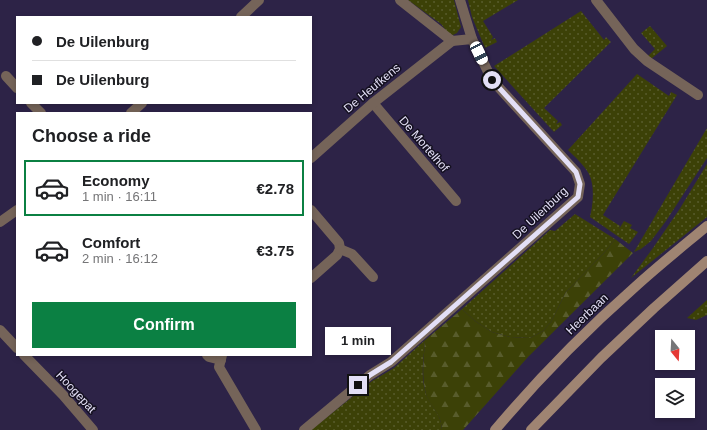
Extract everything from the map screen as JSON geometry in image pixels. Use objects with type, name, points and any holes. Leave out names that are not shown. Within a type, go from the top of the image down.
[{"type":"main road","name":"Heerbaan","points":[[494,430],[580,338],[635,287],[707,226]]},
{"type":"main road","points":[[531,430],[601,358],[707,261]]},
{"type":"street","points":[[242,16],[260,0]]},
{"type":"street","points":[[400,0],[452,41],[472,39]]},
{"type":"street","name":"De Uilenburg","points":[[304,430],[370,375],[391,362],[578,197],[580,184],[576,172],[492,80],[472,39],[460,0]]},
{"type":"street","points":[[596,0],[634,49],[647,62],[698,95]]},
{"type":"street","name":"De Heufkens","points":[[312,157],[373,104],[452,41]]},
{"type":"street","points":[[6,76],[16,87]]},
{"type":"street","points":[[32,104],[40,112]]},
{"type":"street","points":[[132,112],[141,104]]},
{"type":"street","name":"De Mortelhof","points":[[373,104],[456,201]]},
{"type":"street","points":[[0,222],[16,211]]},
{"type":"street","points":[[312,211],[339,243],[340,249],[337,255],[312,277]]},
{"type":"street","points":[[340,249],[352,254],[373,276]]},
{"type":"street","points":[[0,330],[16,347]]},
{"type":"street","name":"Hoogepat","points":[[25,356],[93,430]]},
{"type":"street","points":[[208,356],[222,357],[219,367],[256,430]]},
{"type":"green space","points":[[408,0],[454,0],[461,27],[457,33],[453,35],[449,34],[441,24]]},
{"type":"green space","points":[[468,0],[518,0],[483,21],[493,37],[491,40],[495,38],[497,42],[485,48],[472,17]]},
{"type":"green space","points":[[581,11],[604,40],[606,37],[611,42],[544,108],[558,121],[556,124],[560,122],[562,125],[554,132],[494,66]]},
{"type":"green space","points":[[650,26],[667,46],[651,59],[648,56],[655,49],[641,33]]},
{"type":"green space","points":[[637,74],[669,96],[671,92],[677,95],[603,215],[620,226],[619,229],[624,221],[632,225],[630,228],[638,232],[629,244],[590,217],[593,196],[591,179],[585,168],[568,150]]},
{"type":"green space","points":[[707,128],[707,158],[666,221],[651,241],[641,249],[634,252]]},
{"type":"green space","points":[[707,164],[707,217],[631,278],[679,210]]},
{"type":"green space","points":[[575,214],[615,239],[604,253],[566,292],[551,322],[543,331],[530,338],[510,337],[492,332],[475,321],[462,309],[550,230],[555,231]]},
{"type":"green space","points":[[615,239],[633,253],[528,357],[463,430],[441,430],[440,420],[426,394],[424,387],[423,367],[425,340],[462,309],[475,321],[492,332],[510,337],[530,338],[543,331],[551,322],[566,292],[604,253]]},
{"type":"green space","points":[[707,300],[707,315],[696,320],[687,318]]},
{"type":"green space","points":[[425,340],[423,367],[424,387],[428,398],[439,416],[441,430],[311,430],[372,381],[394,368]]},
{"type":"route","points":[[358,385],[370,375],[391,362],[578,197],[580,184],[576,172],[492,80]]}]
